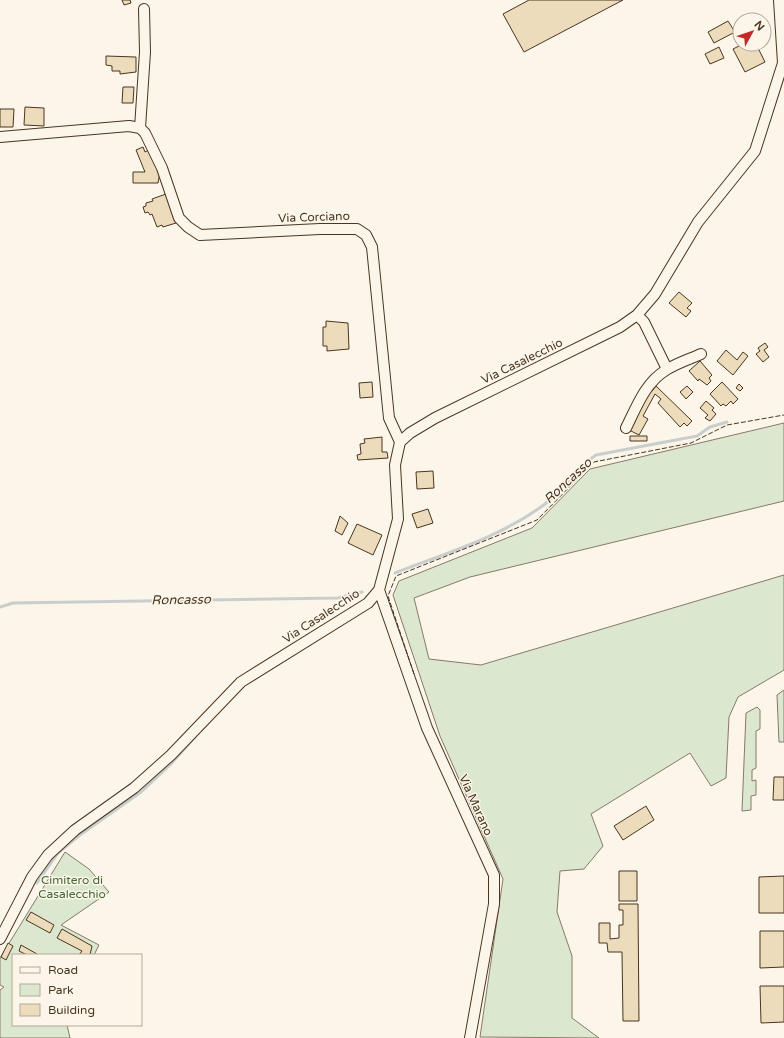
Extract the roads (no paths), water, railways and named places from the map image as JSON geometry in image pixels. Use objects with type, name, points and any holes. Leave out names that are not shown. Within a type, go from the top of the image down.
[{"type":"street","name":"Via Casalecchio","points":[[0,939],[32,877],[48,855],[75,830],[140,784],[171,755],[240,682],[368,603],[379,590],[398,519],[395,465],[400,442],[410,433],[435,418],[620,327],[637,315],[655,294],[698,222],[755,151],[783,63],[779,0]]},
{"type":"street","points":[[0,137],[129,126],[140,128],[145,52],[144,9]]},
{"type":"street","name":"Via Corciano","points":[[140,128],[145,133],[162,168],[179,218],[188,227],[200,235],[320,229],[357,229],[366,235],[372,247],[389,418],[400,442]]},
{"type":"street","points":[[637,315],[644,322],[667,369]]},
{"type":"street","points":[[626,428],[643,393],[656,377],[667,369],[701,354]]},
{"type":"street","name":"Via Marano","points":[[379,590],[427,728],[494,875],[494,904],[470,1038]]},
{"type":"waterway","name":"Roncasso","points":[[395,573],[492,535],[528,516],[552,498],[582,466],[596,455],[697,436],[710,427],[727,422]]},
{"type":"waterway","name":"Roncasso","points":[[0,607],[13,603],[338,598],[362,592]]},
{"type":"waterway","name":"Roncasso","points":[[37,883],[58,853],[80,835],[141,792],[171,764],[195,737]]},
{"type":"park label","name":"Cimitero di Casalecchio","points":[[72,887]]}]
